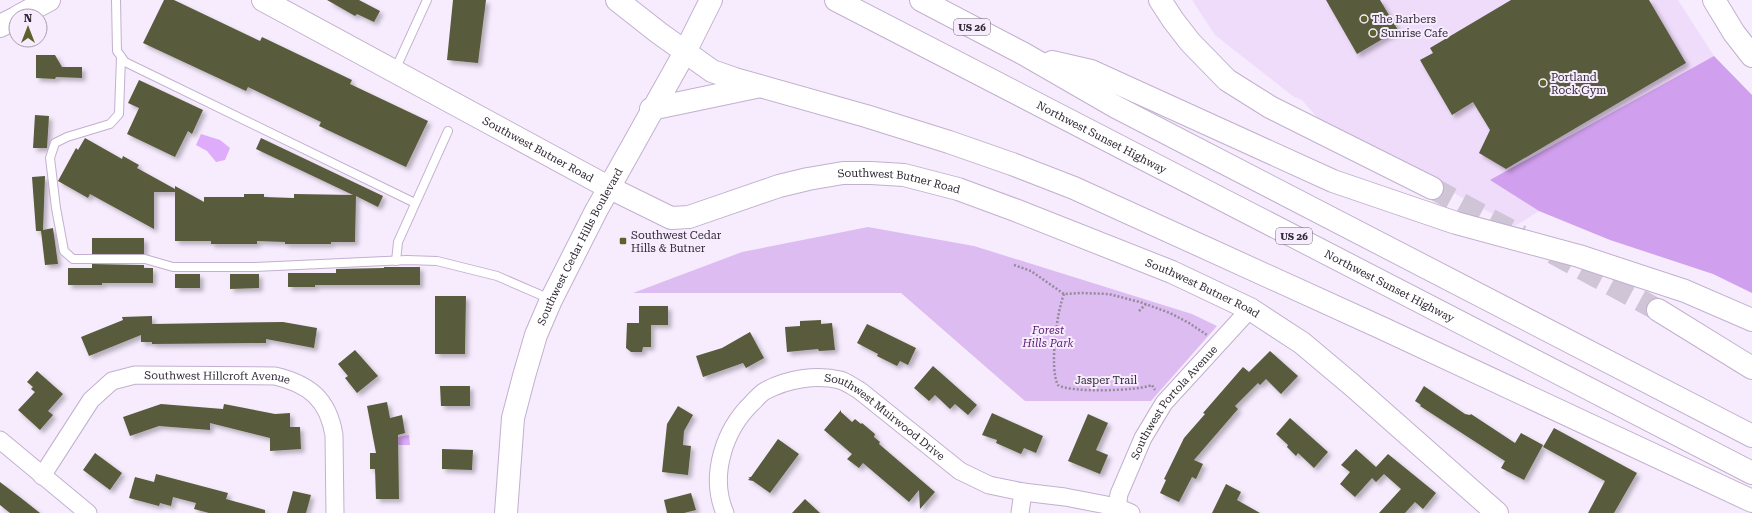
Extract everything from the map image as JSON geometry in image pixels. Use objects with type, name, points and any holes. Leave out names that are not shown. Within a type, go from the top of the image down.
[{"type":"main road","points":[[34,8],[48,0]]},
{"type":"main road","name":"Southwest Butner Road","points":[[263,0],[608,187],[661,214],[676,218],[689,216],[779,186],[808,179],[850,173],[871,172],[904,175],[958,189],[1172,272],[1250,309],[1323,359],[1497,513]]},
{"type":"main road","points":[[617,0],[712,71],[949,142],[1074,188],[1392,332],[1752,501]]},
{"type":"main road","name":"Southwest Cedar Hills Boulevard","points":[[506,513],[514,418],[529,355],[551,300],[608,187],[651,109],[685,52],[711,0]]},
{"type":"main road","name":"Northwest Sunset Highway","points":[[836,0],[1752,473]]},
{"type":"main road","name":"US 26","points":[[921,0],[1024,54],[1116,107],[1752,436]]},
{"type":"main road","points":[[1160,0],[1190,42],[1227,80],[1270,107],[1432,188]]},
{"type":"main road","points":[[1714,0],[1734,33],[1752,56]]},
{"type":"main road","points":[[1024,54],[1091,72],[1333,181],[1456,223],[1579,256],[1685,291],[1752,320]]},
{"type":"main road","points":[[651,109],[761,86]]},
{"type":"main road","points":[[1658,310],[1752,368]]},
{"type":"street","name":"Southwest Portola Avenue","points":[[1124,510],[1119,494],[1143,438],[1164,403],[1250,309]]},
{"type":"street","name":"Southwest Hillcroft Avenue","points":[[42,476],[91,400],[112,381],[135,375],[275,376],[293,380],[306,387],[319,399],[327,411],[332,423],[334,435],[335,513]]},
{"type":"street","name":"Southwest Muirwood Drive","points":[[725,513],[718,484],[720,462],[729,433],[744,411],[764,391],[792,381],[822,377],[841,381],[859,390],[960,471],[989,486],[1065,497],[1124,510]]},
{"type":"street","points":[[0,440],[88,513]]},
{"type":"street","points":[[1020,513],[1023,492]]},
{"type":"lane","points":[[116,0],[117,51],[124,62],[415,203]]},
{"type":"lane","points":[[394,70],[428,0]]},
{"type":"lane","points":[[121,57],[120,114],[110,124],[67,137],[55,143],[50,158],[56,208],[64,251],[73,259],[145,259],[173,267],[233,267],[396,261],[437,261],[497,276],[551,300]]},
{"type":"lane","points":[[396,261],[398,242],[448,131]]},
{"type":"path","points":[[1014,265],[1036,274],[1064,294],[1081,292],[1109,294],[1170,312],[1189,323],[1218,344]]},
{"type":"path","name":"Jasper Trail","points":[[1064,294],[1056,328],[1054,368],[1058,385],[1067,388],[1102,390],[1144,388],[1152,385]]},
{"type":"path","points":[[1139,311],[1146,304]]},
{"type":"shaded area","points":[[1192,0],[1678,0],[1714,56],[1491,180],[1539,211],[1515,226],[1320,121],[1302,100],[1294,97],[1215,35]]},
{"type":"shaded area","points":[[1714,56],[1752,95],[1752,293],[1713,274],[1610,240],[1539,211],[1490,180]]},
{"type":"shaded area","points":[[201,134],[220,140],[230,148],[225,160],[216,162],[207,151],[196,145]]},
{"type":"shaded area","points":[[409,435],[410,445],[386,445],[386,439]]},
{"type":"green space","name":"Forest Hills Park","points":[[868,227],[974,246],[1192,314],[1217,326],[1151,401],[1025,401],[901,293],[633,293],[742,252]]},
{"type":"building","points":[[164,0],[174,0],[260,41],[262,37],[352,80],[350,84],[428,121],[406,167],[319,126],[321,122],[248,87],[246,91],[143,43]]},
{"type":"building","points":[[327,0],[359,0],[380,11],[374,22],[357,14],[355,16]]},
{"type":"building","points":[[453,0],[486,0],[478,63],[447,60]]},
{"type":"building","points":[[1326,0],[1380,0],[1398,30],[1357,54]]},
{"type":"building","name":"Portland Rock Gym","points":[[1511,0],[1649,0],[1686,63],[1506,169],[1479,153],[1490,130],[1473,102],[1452,115],[1420,60],[1433,53],[1430,48]]},
{"type":"building","points":[[36,55],[55,55],[62,67],[82,67],[82,78],[36,78]]},
{"type":"building","points":[[139,80],[203,110],[192,134],[188,131],[175,157],[127,134],[139,108],[128,103]]},
{"type":"building","points":[[35,115],[49,116],[47,148],[33,148]]},
{"type":"building","points":[[85,138],[122,159],[123,156],[139,165],[137,168],[175,189],[175,186],[204,202],[204,197],[244,197],[244,194],[264,194],[264,197],[294,198],[294,194],[353,195],[256,149],[261,138],[383,196],[378,207],[356,196],[355,242],[331,242],[331,244],[285,244],[285,242],[257,241],[257,244],[211,244],[211,241],[175,241],[175,192],[154,192],[154,229],[90,194],[88,198],[58,181],[76,148],[78,150]]},
{"type":"building","points":[[45,176],[43,230],[53,228],[58,264],[45,265],[41,231],[36,231],[32,177]]},
{"type":"building","points":[[92,238],[144,238],[144,254],[92,254]]},
{"type":"building","points":[[92,264],[144,265],[144,268],[153,268],[153,283],[68,285],[68,268],[92,268]]},
{"type":"building","points":[[420,267],[420,285],[315,285],[315,287],[288,287],[288,273],[336,273],[336,269]]},
{"type":"building","points":[[175,274],[200,274],[200,288],[175,288]]},
{"type":"building","points":[[230,274],[259,274],[259,288],[230,289]]},
{"type":"building","points":[[435,296],[466,296],[465,354],[435,354]]},
{"type":"building","points":[[639,306],[668,306],[668,325],[651,325],[651,347],[643,347],[642,352],[631,352],[626,348],[627,323],[639,323]]},
{"type":"building","points":[[152,316],[152,324],[283,322],[317,328],[314,348],[266,339],[266,343],[152,344],[152,342],[141,342],[141,335],[89,356],[81,337],[123,320],[122,317]]},
{"type":"building","points":[[821,320],[821,324],[832,323],[835,350],[819,351],[818,349],[787,352],[785,327],[800,326],[800,321]]},
{"type":"building","points":[[867,324],[916,348],[908,365],[900,361],[897,366],[877,356],[878,354],[857,343]]},
{"type":"building","points":[[750,332],[764,358],[746,368],[743,363],[703,377],[696,356],[722,348]]},
{"type":"building","points":[[355,350],[378,376],[357,393],[345,378],[348,376],[338,364]]},
{"type":"building","points":[[1270,351],[1298,376],[1281,394],[1266,379],[1260,385],[1258,383],[1235,406],[1238,409],[1194,460],[1203,464],[1196,479],[1192,477],[1179,502],[1160,493],[1166,480],[1164,479],[1184,438],[1205,414],[1203,413],[1243,367],[1249,372]]},
{"type":"building","points":[[933,366],[977,405],[968,415],[955,404],[950,409],[935,395],[929,401],[914,388]]},
{"type":"building","points":[[37,371],[63,394],[48,411],[53,415],[40,430],[18,410],[35,392],[31,389],[33,387],[27,382]]},
{"type":"building","points":[[440,386],[470,386],[470,406],[441,406]]},
{"type":"building","points":[[1424,386],[1465,414],[1471,414],[1515,443],[1521,433],[1543,445],[1524,480],[1501,468],[1505,461],[1420,406],[1421,405],[1415,401]]},
{"type":"building","points":[[387,402],[390,418],[402,415],[405,433],[398,435],[399,499],[376,499],[375,469],[370,469],[370,453],[376,453],[367,406]]},
{"type":"building","points":[[161,404],[223,409],[224,404],[275,414],[290,413],[290,427],[300,427],[301,449],[270,451],[270,438],[210,423],[210,430],[159,426],[130,436],[123,417]]},
{"type":"building","points":[[678,406],[693,415],[684,431],[683,445],[691,446],[688,475],[662,472],[667,424]]},
{"type":"building","points":[[841,410],[841,412],[852,422],[855,419],[875,434],[874,437],[880,442],[879,444],[935,492],[920,509],[919,490],[909,502],[863,463],[859,468],[847,459],[852,454],[824,430]]},
{"type":"building","points":[[992,413],[1043,436],[1036,453],[1024,448],[1021,454],[996,443],[997,440],[982,435]]},
{"type":"building","points":[[1088,414],[1108,423],[1096,450],[1108,455],[1100,474],[1068,461]]},
{"type":"building","points":[[1290,418],[1328,452],[1314,468],[1298,453],[1296,456],[1287,447],[1288,445],[1276,434]]},
{"type":"building","points":[[1554,428],[1637,473],[1614,513],[1588,513],[1605,481],[1543,447]]},
{"type":"building","points":[[778,439],[799,454],[770,493],[753,481],[748,480],[750,478],[748,477],[751,477]]},
{"type":"building","points":[[442,449],[473,450],[472,470],[442,469]]},
{"type":"building","points":[[1356,449],[1376,467],[1388,454],[1436,493],[1423,509],[1415,502],[1405,513],[1379,513],[1401,489],[1384,474],[1376,482],[1372,478],[1355,497],[1340,484],[1350,472],[1341,465]]},
{"type":"building","points":[[95,453],[122,473],[110,490],[83,470]]},
{"type":"building","points":[[156,474],[228,493],[226,499],[265,510],[265,513],[209,513],[194,509],[196,503],[173,497],[171,506],[160,503],[159,506],[129,498],[135,477],[154,482]]},
{"type":"building","points":[[0,482],[40,513],[10,513],[0,505]]},
{"type":"building","points":[[1226,484],[1241,492],[1237,500],[1260,513],[1212,513]]},
{"type":"building","points":[[293,491],[311,495],[306,513],[287,513]]},
{"type":"building","points":[[691,493],[696,510],[684,513],[667,513],[664,500]]},
{"type":"building","points":[[805,499],[820,513],[792,513]]},
{"type":"tunnel","points":[[1432,188],[1521,236]]},
{"type":"tunnel","points":[[1553,253],[1658,310]]},
{"type":"place","name":"The Barbers","points":[[1364,19]]},
{"type":"place","name":"Sunrise Cafe","points":[[1373,33]]},
{"type":"place","name":"Portland Rock Gym","points":[[1543,83]]},
{"type":"place","name":"Southwest Cedar Hills & Butner","points":[[623,241]]}]
